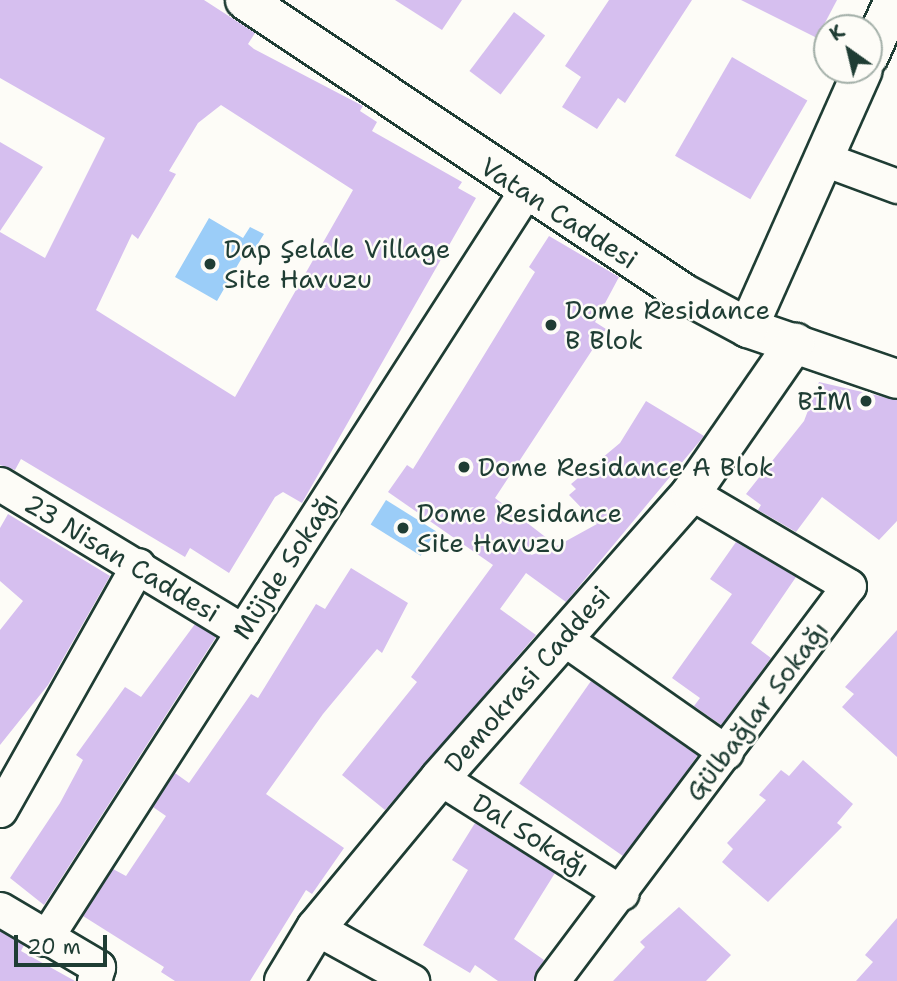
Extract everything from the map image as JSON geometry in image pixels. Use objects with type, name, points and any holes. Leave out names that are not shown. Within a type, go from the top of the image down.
[{"type":"street","name":"Vatan Caddesi","points":[[245,0],[524,192],[748,328],[897,379]]},
{"type":"street","points":[[883,26],[895,0]]},
{"type":"street","points":[[748,328],[857,84]]},
{"type":"street","points":[[824,159],[897,186]]},
{"type":"street","name":"Müjde Sokağı","points":[[45,939],[524,192]]},
{"type":"street","name":"Demokrasi Caddesi","points":[[284,981],[316,928],[440,778],[691,493],[794,343]]},
{"type":"street","name":"23 Nisan Caddesi","points":[[0,484],[138,565],[243,631]]},
{"type":"street","name":"Gülbağlar Sokağı","points":[[552,981],[622,893],[849,586],[691,493]]},
{"type":"street","points":[[0,810],[138,565]]},
{"type":"street","points":[[563,638],[726,752]]},
{"type":"street","name":"Dal Sokağı","points":[[440,778],[622,893]]},
{"type":"street","points":[[0,909],[45,939],[97,967],[94,981]]},
{"type":"street","points":[[316,928],[412,981]]},
{"type":"water","name":"Dap Şelale Village Site Havuzu","points":[[209,218],[243,238],[250,227],[264,234],[253,252],[247,249],[217,301],[175,277]]},
{"type":"water","name":"Dome Residance Site Havuzu","points":[[386,500],[436,531],[421,556],[371,525]]},
{"type":"building","points":[[0,0],[204,0],[255,33],[248,44],[254,49],[363,106],[360,111],[377,122],[372,131],[462,182],[458,188],[476,198],[302,503],[283,492],[275,497],[229,573],[190,548],[185,557],[21,459],[15,470],[0,465],[0,232],[45,258],[105,138],[0,78]],"holes":[[[221,105],[353,190],[235,397],[96,310],[132,234],[138,239],[176,174],[169,171],[198,123]]]},
{"type":"building","points":[[395,0],[462,0],[442,30]]},
{"type":"building","points":[[609,0],[692,0],[625,103],[618,98],[597,129],[562,107],[581,77],[565,66]]},
{"type":"building","points":[[741,0],[837,0],[830,14],[813,14],[813,36]]},
{"type":"building","points":[[514,12],[545,35],[501,95],[469,71]]},
{"type":"building","points":[[732,57],[807,100],[750,199],[675,156]]},
{"type":"building","points":[[0,142],[43,167],[0,231]]},
{"type":"building","points":[[549,236],[619,277],[595,322],[606,329],[495,498],[557,546],[597,524],[569,495],[576,489],[571,484],[620,443],[646,401],[704,436],[566,602],[526,573],[500,609],[536,635],[385,810],[342,775],[417,682],[411,677],[493,565],[388,492],[407,465],[413,469],[535,272],[529,267]]},
{"type":"building","points":[[819,382],[897,400],[897,521],[879,540],[822,497],[796,532],[758,510],[761,505],[746,494],[804,421]]},
{"type":"building","points":[[8,514],[110,576],[48,685],[0,745],[0,630],[23,601],[0,581],[0,528]]},
{"type":"building","points":[[736,542],[796,577],[751,643],[771,658],[721,725],[694,706],[700,698],[672,678],[732,594],[710,579]]},
{"type":"building","points":[[351,568],[408,603],[382,653],[377,649],[323,714],[266,794],[344,848],[312,894],[306,890],[250,981],[175,981],[161,972],[164,967],[83,916],[113,869],[126,876],[166,816],[153,807],[175,773],[189,783],[251,694],[258,698],[316,604],[325,609]]},
{"type":"building","points":[[195,624],[216,637],[44,905],[10,878],[60,803],[83,760],[76,755],[125,687],[141,697]]},
{"type":"building","points":[[897,630],[897,757],[842,707],[854,694],[845,687]]},
{"type":"building","points":[[591,681],[697,756],[626,858],[519,783]]},
{"type":"building","points":[[803,760],[853,804],[837,823],[842,827],[768,902],[722,862],[733,849],[727,843],[766,800],[759,795],[781,770],[789,776]]},
{"type":"building","points":[[475,823],[555,873],[514,939],[544,960],[533,981],[498,981],[475,965],[470,973],[423,945],[468,870],[452,860]]},
{"type":"building","points":[[679,907],[731,955],[706,981],[613,981],[645,947],[640,942]]},
{"type":"building","points":[[897,918],[897,981],[856,981],[873,962],[865,955]]},
{"type":"building","points":[[0,931],[24,945],[21,951],[75,981],[0,981]]},
{"type":"place","name":"Dap Şelale Village Site Havuzu","points":[[210,264]]},
{"type":"place","name":"Dome Residance B Blok","points":[[551,325]]},
{"type":"place","name":"BİM","points":[[866,401]]},
{"type":"place","name":"Dome Residance A Blok","points":[[464,467]]},
{"type":"place","name":"Dome Residance Site Havuzu","points":[[403,528]]}]
